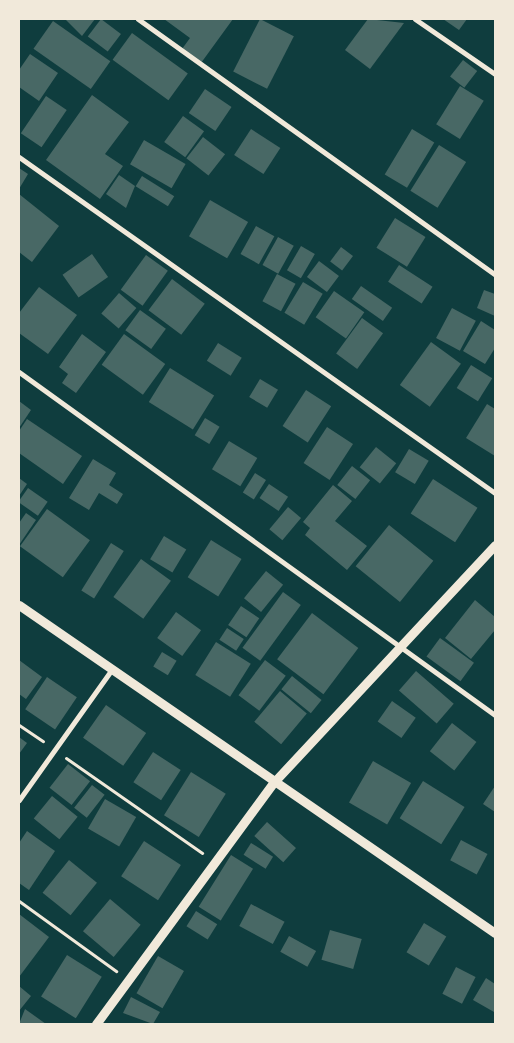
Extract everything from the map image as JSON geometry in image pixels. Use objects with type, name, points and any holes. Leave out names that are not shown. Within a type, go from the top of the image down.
[{"type":"street","points":[[138,19],[495,275]]},
{"type":"street","points":[[414,19],[495,74]]},
{"type":"street","points":[[19,157],[495,492]]},
{"type":"street","points":[[19,372],[402,645],[495,715]]},
{"type":"street","points":[[96,1024],[274,782],[495,545]]},
{"type":"street","points":[[19,605],[495,933]]},
{"type":"street","points":[[19,800],[112,669]]},
{"type":"path","points":[[19,724],[215,862]]},
{"type":"path","points":[[19,900],[128,980]]},
{"type":"building","points":[[65,19],[95,19],[82,36]]},
{"type":"building","points":[[101,19],[121,34],[108,52],[88,37]]},
{"type":"building","points":[[164,19],[233,19],[201,63],[182,49],[190,38]]},
{"type":"building","points":[[260,19],[294,36],[267,89],[233,72]]},
{"type":"building","points":[[368,19],[404,23],[370,69],[345,50]]},
{"type":"building","points":[[443,19],[467,19],[459,30]]},
{"type":"building","points":[[53,21],[110,61],[91,89],[33,49]]},
{"type":"building","points":[[132,33],[188,74],[168,100],[113,60]]},
{"type":"building","points":[[30,54],[58,73],[39,101],[19,87],[19,70]]},
{"type":"building","points":[[463,60],[477,71],[464,88],[450,77]]},
{"type":"building","points":[[460,86],[484,101],[460,139],[436,124]]},
{"type":"building","points":[[205,89],[232,107],[215,131],[189,113]]},
{"type":"building","points":[[92,95],[129,122],[105,154],[123,166],[100,199],[46,160]]},
{"type":"building","points":[[46,96],[67,110],[42,147],[21,133]]},
{"type":"building","points":[[183,116],[204,131],[185,157],[164,142]]},
{"type":"building","points":[[251,129],[280,148],[263,174],[234,155]]},
{"type":"building","points":[[412,129],[434,142],[407,188],[385,174]]},
{"type":"building","points":[[203,137],[225,154],[208,176],[186,158]]},
{"type":"building","points":[[144,140],[186,164],[172,188],[130,164]]},
{"type":"building","points":[[439,145],[466,162],[438,208],[410,191]]},
{"type":"building","points":[[19,168],[28,174],[19,189]]},
{"type":"building","points":[[119,175],[135,186],[126,208],[106,194]]},
{"type":"building","points":[[142,176],[174,196],[168,206],[136,186]]},
{"type":"building","points":[[19,194],[59,226],[32,262],[19,252]]},
{"type":"building","points":[[210,200],[248,222],[227,258],[189,236]]},
{"type":"building","points":[[395,218],[426,237],[407,267],[376,248]]},
{"type":"building","points":[[256,226],[274,236],[259,264],[240,254]]},
{"type":"building","points":[[278,237],[294,246],[278,274],[262,265]]},
{"type":"building","points":[[301,246],[315,254],[301,278],[287,270]]},
{"type":"building","points":[[341,247],[353,256],[342,270],[330,261]]},
{"type":"building","points":[[92,254],[108,277],[79,298],[63,275]]},
{"type":"building","points":[[146,255],[168,271],[143,306],[121,290]]},
{"type":"building","points":[[319,261],[339,276],[327,292],[307,277]]},
{"type":"building","points":[[399,265],[433,287],[422,304],[388,282]]},
{"type":"building","points":[[277,274],[296,284],[281,311],[262,301]]},
{"type":"building","points":[[172,279],[205,304],[181,335],[149,310]]},
{"type":"building","points":[[303,282],[323,294],[304,325],[284,313]]},
{"type":"building","points":[[361,286],[392,308],[383,321],[352,299]]},
{"type":"building","points":[[39,287],[77,315],[48,354],[19,333],[19,313]]},
{"type":"building","points":[[484,290],[495,294],[495,316],[477,308]]},
{"type":"building","points":[[334,291],[364,312],[346,338],[316,317]]},
{"type":"building","points":[[119,293],[136,308],[119,328],[101,313]]},
{"type":"building","points":[[452,308],[476,321],[460,351],[436,338]]},
{"type":"building","points":[[140,310],[166,329],[151,349],[125,330]]},
{"type":"building","points":[[362,318],[383,333],[357,369],[336,354]]},
{"type":"building","points":[[481,321],[495,330],[495,348],[485,364],[463,351]]},
{"type":"building","points":[[82,334],[106,352],[76,393],[62,383],[68,374],[59,367]]},
{"type":"building","points":[[124,334],[165,364],[143,395],[102,365]]},
{"type":"building","points":[[431,342],[461,364],[430,407],[400,385]]},
{"type":"building","points":[[218,343],[242,358],[231,376],[207,361]]},
{"type":"building","points":[[471,365],[492,378],[478,401],[457,388]]},
{"type":"building","points":[[170,368],[214,396],[193,429],[149,402]]},
{"type":"building","points":[[260,379],[278,390],[267,408],[249,397]]},
{"type":"building","points":[[306,390],[331,406],[308,442],[283,426]]},
{"type":"building","points":[[19,401],[31,410],[19,428]]},
{"type":"building","points":[[487,404],[495,409],[495,456],[466,438]]},
{"type":"building","points":[[205,418],[220,427],[209,444],[195,435]]},
{"type":"building","points":[[27,419],[82,456],[63,484],[19,453],[19,431]]},
{"type":"building","points":[[327,427],[353,444],[330,480],[304,463]]},
{"type":"building","points":[[229,441],[257,458],[240,486],[212,469]]},
{"type":"building","points":[[376,447],[396,463],[380,484],[360,467]]},
{"type":"building","points":[[409,449],[429,461],[415,484],[395,472]]},
{"type":"building","points":[[93,459],[116,473],[109,485],[123,494],[117,504],[99,493],[89,510],[69,498]]},
{"type":"building","points":[[352,466],[370,480],[355,499],[337,485]]},
{"type":"building","points":[[255,473],[266,480],[254,499],[243,493]]},
{"type":"building","points":[[19,478],[27,484],[19,496]]},
{"type":"building","points":[[433,479],[477,508],[455,542],[411,513]]},
{"type":"building","points":[[269,484],[288,497],[279,511],[259,498]]},
{"type":"building","points":[[333,485],[352,501],[335,521],[367,546],[347,570],[305,535],[310,528],[303,522]]},
{"type":"building","points":[[28,488],[48,502],[38,516],[19,502]]},
{"type":"building","points":[[288,507],[301,518],[282,540],[269,529]]},
{"type":"building","points":[[47,509],[90,540],[63,577],[20,546]]},
{"type":"building","points":[[26,513],[36,520],[19,545],[19,523]]},
{"type":"building","points":[[389,525],[433,561],[400,602],[356,566]]},
{"type":"building","points":[[164,536],[186,549],[172,573],[150,559]]},
{"type":"building","points":[[211,540],[242,559],[218,596],[188,577]]},
{"type":"building","points":[[111,543],[124,551],[94,598],[81,590]]},
{"type":"building","points":[[141,559],[171,581],[143,619],[113,597]]},
{"type":"building","points":[[266,571],[283,585],[261,612],[244,598]]},
{"type":"building","points":[[283,592],[301,605],[260,661],[242,648]]},
{"type":"building","points":[[475,600],[495,617],[495,630],[471,659],[445,638]]},
{"type":"building","points":[[241,606],[259,618],[246,637],[228,625]]},
{"type":"building","points":[[176,612],[201,630],[182,656],[157,638]]},
{"type":"building","points":[[312,613],[358,648],[323,694],[277,659]]},
{"type":"building","points":[[227,628],[244,639],[236,651],[219,640]]},
{"type":"building","points":[[440,638],[474,663],[460,681],[426,657]]},
{"type":"building","points":[[216,642],[251,664],[230,697],[195,675]]},
{"type":"building","points":[[162,652],[177,661],[168,675],[153,667]]},
{"type":"building","points":[[19,660],[42,677],[26,699],[19,694]]},
{"type":"building","points":[[265,660],[286,676],[259,711],[239,695]]},
{"type":"building","points":[[416,671],[454,704],[437,723],[399,691]]},
{"type":"building","points":[[292,676],[322,700],[311,713],[281,689]]},
{"type":"building","points":[[47,677],[77,697],[55,729],[25,709]]},
{"type":"building","points":[[280,691],[307,713],[281,744],[254,722]]},
{"type":"building","points":[[392,701],[416,718],[401,738],[378,721]]},
{"type":"building","points":[[106,705],[146,733],[123,766],[83,738]]},
{"type":"building","points":[[452,723],[476,742],[454,770],[430,751]]},
{"type":"building","points":[[19,737],[27,743],[19,754]]},
{"type":"building","points":[[153,752],[181,770],[161,800],[133,782]]},
{"type":"building","points":[[373,761],[411,783],[387,825],[349,803]]},
{"type":"building","points":[[68,764],[90,781],[72,805],[50,788]]},
{"type":"building","points":[[191,772],[226,794],[199,837],[164,815]]},
{"type":"building","points":[[423,781],[465,807],[441,844],[400,818]]},
{"type":"building","points":[[92,785],[105,795],[87,818],[74,808]]},
{"type":"building","points":[[495,786],[495,812],[483,804]]},
{"type":"building","points":[[52,796],[78,817],[59,839],[34,819]]},
{"type":"building","points":[[105,799],[136,817],[119,846],[88,828]]},
{"type":"building","points":[[267,822],[296,848],[283,862],[254,836]]},
{"type":"building","points":[[27,831],[55,851],[29,890],[19,883],[19,843]]},
{"type":"building","points":[[461,840],[487,854],[477,874],[450,860]]},
{"type":"building","points":[[144,841],[181,865],[158,900],[121,876]]},
{"type":"building","points":[[251,843],[273,857],[266,869],[244,855]]},
{"type":"building","points":[[231,855],[253,869],[221,921],[199,907]]},
{"type":"building","points":[[69,860],[97,883],[71,915],[43,893]]},
{"type":"building","points":[[110,899],[141,925],[114,957],[83,931]]},
{"type":"building","points":[[251,904],[285,922],[273,944],[239,926]]},
{"type":"building","points":[[196,911],[217,924],[208,940],[186,926]]},
{"type":"building","points":[[19,914],[49,937],[19,977]]},
{"type":"building","points":[[424,923],[446,936],[429,966],[406,952]]},
{"type":"building","points":[[330,930],[362,939],[353,969],[321,960]]},
{"type":"building","points":[[289,936],[316,951],[307,967],[280,952]]},
{"type":"building","points":[[67,955],[102,977],[76,1018],[41,997]]},
{"type":"building","points":[[158,956],[184,971],[162,1008],[136,993]]},
{"type":"building","points":[[456,967],[476,977],[462,1004],[442,994]]},
{"type":"building","points":[[486,978],[495,984],[494,1012],[473,1000]]},
{"type":"building","points":[[19,986],[31,996],[19,1011]]},
{"type":"building","points":[[131,997],[160,1012],[153,1024],[123,1013]]},
{"type":"building","points":[[25,1009],[46,1024],[19,1024]]}]
